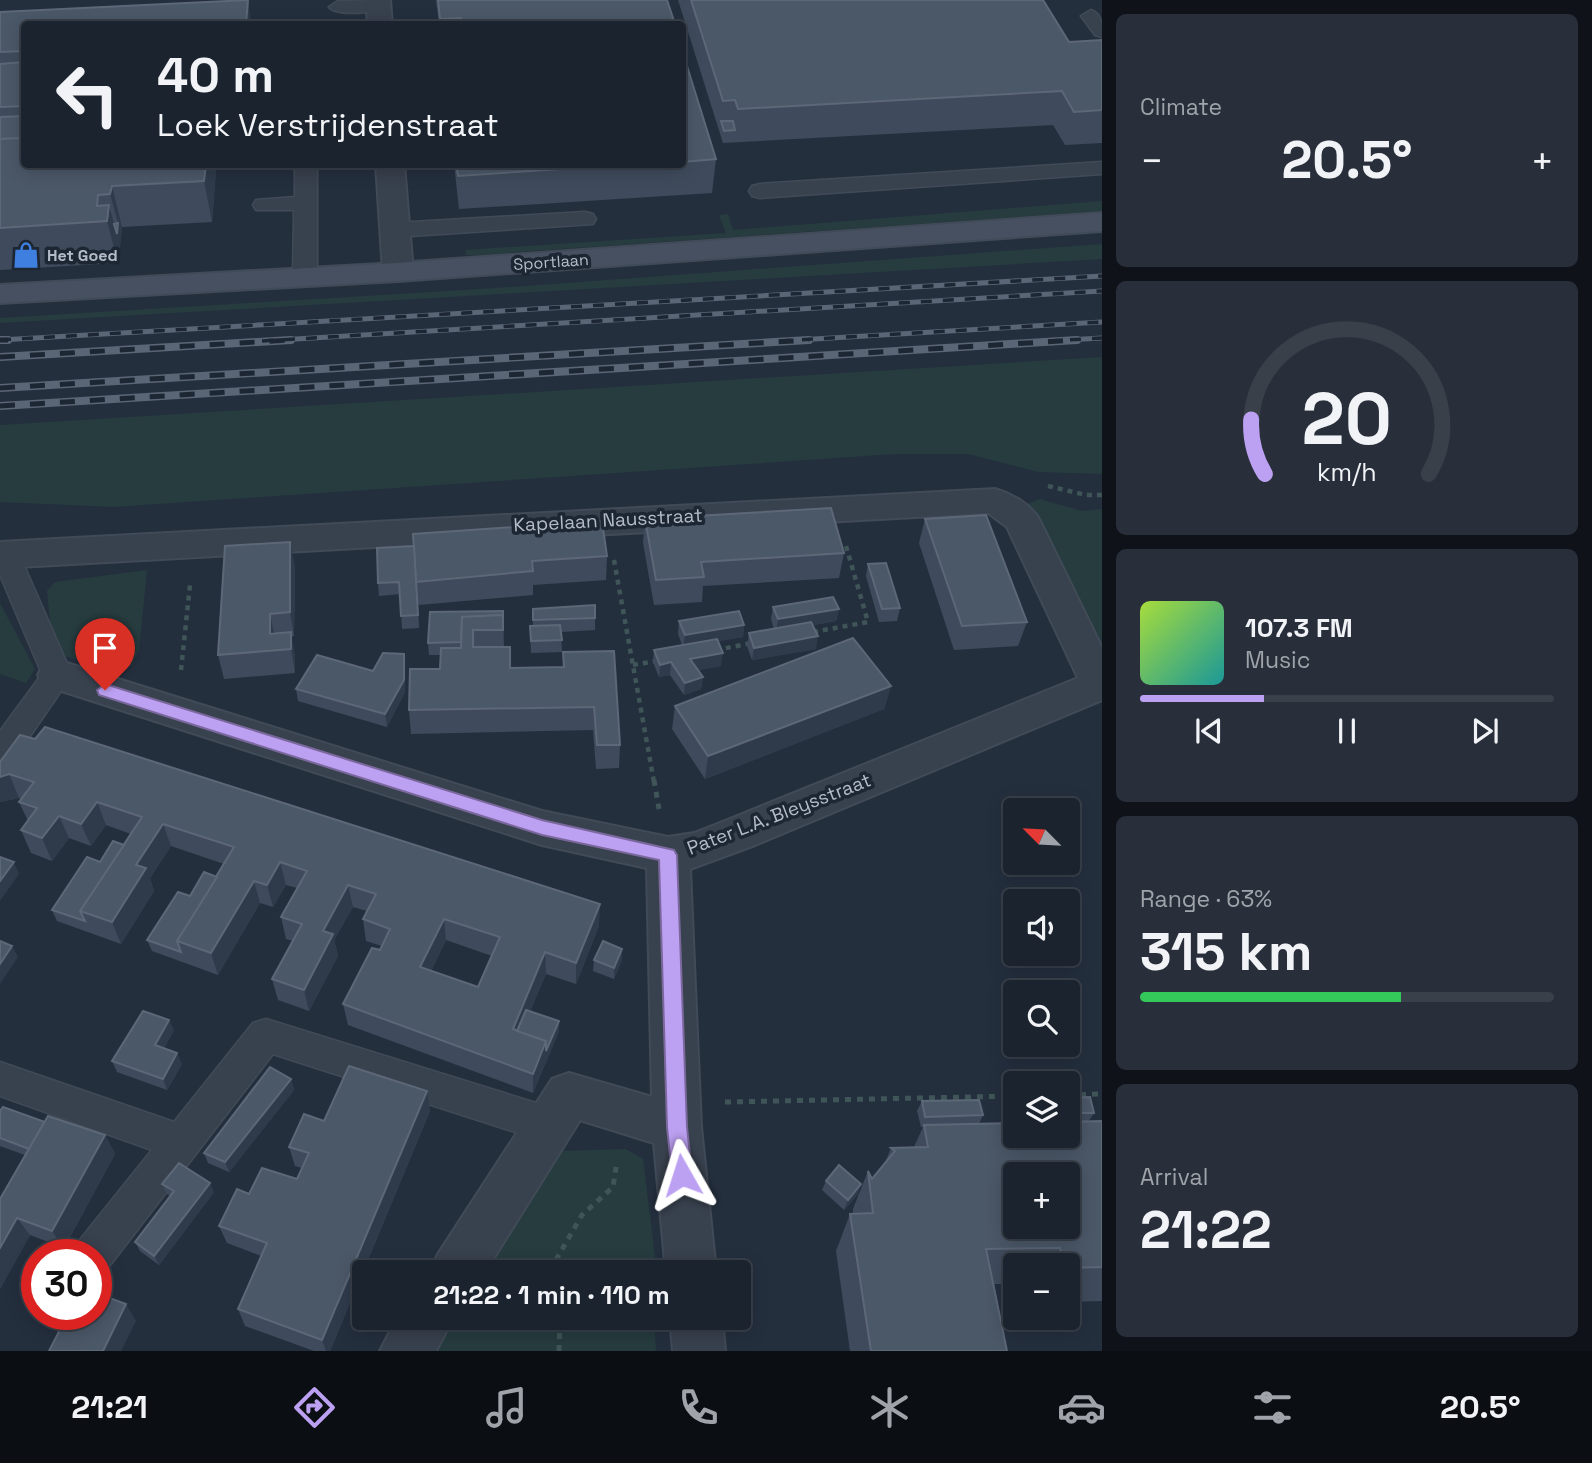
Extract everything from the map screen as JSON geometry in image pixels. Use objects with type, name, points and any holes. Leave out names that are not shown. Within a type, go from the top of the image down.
[{"type":"street","points":[[390,168],[398,272]]},
{"type":"street","name":"Sportlaan","points":[[0,294],[398,272],[1102,222]]},
{"type":"street","name":"Kapelaan Nausstraat","points":[[3,554],[995,501],[1021,519],[1102,684]]},
{"type":"street","points":[[57,675],[542,828],[668,855]]},
{"type":"street","name":"Pater L.A. Bleysstraat","points":[[690,1260],[676,1115],[668,855],[696,850],[740,833],[1102,684]]},
{"type":"street","points":[[464,1260],[569,1095],[625,1111],[676,1115]]},
{"type":"street","points":[[406,1351],[419,1330]]},
{"type":"street","points":[[697,1330],[699,1351]]},
{"type":"lane","points":[[338,7],[379,10]]},
{"type":"lane","points":[[305,277],[306,168]]},
{"type":"lane","points":[[760,191],[1102,168]]},
{"type":"lane","points":[[264,205],[306,203]]},
{"type":"lane","points":[[395,230],[585,219]]},
{"type":"lane","points":[[0,755],[57,675],[3,554]]},
{"type":"lane","points":[[106,1239],[266,1035],[549,1125]]},
{"type":"lane","points":[[0,1079],[182,1143]]},
{"type":"path","points":[[803,634],[868,622],[835,508]]},
{"type":"path","points":[[606,520],[668,855]]},
{"type":"path","points":[[177,713],[194,544]]},
{"type":"path","points":[[711,650],[764,641]]},
{"type":"path","points":[[633,665],[659,660]]},
{"type":"path","points":[[1080,1095],[1102,1094]]},
{"type":"path","points":[[676,1115],[1003,1097]]},
{"type":"path","points":[[556,1260],[582,1215],[613,1187],[625,1111]]},
{"type":"path","points":[[559,1351],[560,1330]]},
{"type":"green space","points":[[1102,201],[1102,211],[477,255],[466,255],[465,250],[726,233],[719,215],[728,214],[733,230]]},
{"type":"green space","points":[[1102,244],[1102,259],[0,323],[0,318],[496,288]]},
{"type":"green space","points":[[1102,357],[1102,474],[1038,472],[968,454],[895,454],[114,507],[0,502],[0,425]]},
{"type":"green space","points":[[1040,499],[1082,511],[1102,509],[1102,643],[1093,632],[1022,506]]},
{"type":"green space","points":[[147,570],[139,650],[132,665],[114,672],[62,655],[53,656],[47,591],[55,582]]},
{"type":"green space","points":[[0,603],[35,669],[26,683],[0,674]]},
{"type":"green space","points":[[626,1149],[643,1159],[656,1260],[478,1260],[527,1182],[559,1151]]},
{"type":"green space","points":[[433,1330],[655,1330],[656,1351],[420,1351]]},
{"type":"building","points":[[248,0],[246,21],[21,21],[21,51],[0,52],[0,12]]},
{"type":"building","points":[[438,0],[667,0],[674,21],[462,21],[461,18],[440,19]]},
{"type":"building","points":[[691,0],[1043,0],[1069,42],[1102,40],[1102,110],[1074,112],[1062,91],[738,109],[735,100],[723,101]]},
{"type":"building","points":[[21,62],[21,106],[0,107],[0,64]]},
{"type":"building","points":[[686,63],[716,159],[686,162]]},
{"type":"building","points":[[21,116],[21,138],[0,139],[0,117]]},
{"type":"building","points":[[721,121],[733,121],[735,130],[724,131]]},
{"type":"building","points":[[21,138],[21,168],[206,168],[204,181],[112,186],[110,194],[98,195],[97,206],[109,205],[107,221],[0,228],[0,139]]},
{"type":"building","points":[[457,168],[576,168],[458,176]]},
{"type":"building","points":[[831,508],[844,553],[701,562],[704,577],[656,580],[645,519]]},
{"type":"building","points":[[986,515],[1027,622],[962,626],[925,519]]},
{"type":"building","points":[[602,521],[607,556],[532,561],[533,571],[416,582],[413,534]]},
{"type":"building","points":[[290,542],[290,612],[270,614],[270,634],[291,632],[291,649],[218,655],[225,546]]},
{"type":"building","points":[[414,546],[418,615],[401,616],[399,582],[378,583],[377,548]]},
{"type":"building","points":[[886,563],[900,608],[882,609],[868,564]]},
{"type":"building","points":[[833,597],[839,609],[778,619],[773,607]]},
{"type":"building","points":[[595,605],[595,618],[533,620],[533,609]]},
{"type":"building","points":[[503,611],[503,615],[462,617],[461,642],[428,643],[430,612]]},
{"type":"building","points":[[739,611],[744,625],[685,635],[679,621]]},
{"type":"building","points":[[503,615],[503,630],[473,630],[473,647],[510,647],[510,668],[564,667],[563,652],[614,651],[620,745],[597,745],[594,707],[409,710],[410,669],[440,669],[441,648],[461,648],[462,617]]},
{"type":"building","points":[[811,622],[818,636],[754,648],[749,633]]},
{"type":"building","points":[[560,625],[562,640],[531,641],[530,626]]},
{"type":"building","points":[[853,638],[891,686],[708,756],[675,706]]},
{"type":"building","points":[[717,639],[723,653],[690,659],[703,677],[685,683],[671,662],[660,665],[654,650]]},
{"type":"building","points":[[383,653],[404,654],[404,680],[385,714],[296,689],[317,655],[373,671]]},
{"type":"building","points":[[45,727],[600,904],[576,963],[545,952],[513,1029],[546,1041],[533,1074],[343,1004],[372,948],[380,950],[390,929],[363,919],[376,894],[348,885],[323,931],[333,934],[304,990],[272,979],[302,924],[281,917],[307,871],[280,862],[267,885],[254,881],[211,953],[177,941],[234,847],[163,824],[136,865],[146,868],[112,922],[80,911],[142,817],[97,802],[81,824],[59,816],[42,838],[21,830],[37,808],[19,802],[34,782],[9,774],[0,777],[0,762],[20,735],[35,739]],"holes":[[[444,919],[500,937],[478,987],[420,967]]]},
{"type":"building","points":[[113,841],[124,845],[80,911],[85,921],[52,910],[87,857],[100,862]]},
{"type":"building","points":[[0,857],[14,862],[0,881]]},
{"type":"building","points":[[204,872],[217,877],[177,941],[181,952],[147,940],[178,892],[190,896]]},
{"type":"building","points":[[0,941],[12,946],[0,964]]},
{"type":"building","points":[[603,941],[622,949],[614,968],[594,960]]},
{"type":"building","points":[[526,1010],[559,1021],[546,1051],[546,1041],[517,1031]]},
{"type":"building","points":[[143,1011],[169,1020],[155,1045],[177,1053],[163,1079],[112,1061]]},
{"type":"building","points":[[349,1066],[427,1091],[356,1260],[352,1260],[352,1269],[322,1340],[238,1309],[267,1243],[219,1226],[237,1189],[249,1194],[262,1168],[297,1179],[309,1153],[289,1147],[304,1114],[324,1121]]},
{"type":"building","points":[[270,1067],[291,1079],[225,1162],[204,1153]]},
{"type":"building","points":[[1080,1097],[1090,1097],[1094,1113],[1080,1113]]},
{"type":"building","points":[[979,1100],[983,1115],[925,1117],[922,1101]]},
{"type":"building","points":[[3,1107],[45,1122],[29,1149],[0,1138],[0,1111]]},
{"type":"building","points":[[48,1116],[105,1135],[52,1231],[17,1218],[0,1248],[0,1199]]},
{"type":"building","points":[[1102,1121],[1102,1267],[1080,1268],[1080,1253],[1061,1253],[1060,1248],[986,1249],[1007,1351],[871,1351],[850,1214],[873,1213],[868,1171],[872,1179],[895,1151],[891,1148],[928,1147],[924,1125],[1003,1123],[1003,1148],[1080,1148],[1080,1122]]},
{"type":"building","points":[[179,1163],[210,1183],[154,1256],[135,1242],[174,1191],[162,1184]]},
{"type":"building","points":[[839,1165],[861,1184],[848,1200],[826,1181]]},
{"type":"building","points":[[112,1299],[126,1304],[103,1351],[49,1351],[60,1330],[112,1330]]},
{"type":"railway","points":[[8,340],[0,340],[1102,276]]},
{"type":"railway","points":[[262,341],[1102,291]]},
{"type":"railway","points":[[780,341],[1102,322]]},
{"type":"railway","points":[[1048,341],[1102,338]]},
{"type":"railway","points":[[0,357],[291,340]]},
{"type":"railway","points":[[0,388],[809,340]]},
{"type":"railway","points":[[0,406],[1077,340]]},
{"type":"place","name":"Het Goed","points":[[26,255]]},
{"type":"route","points":[[105,690],[542,828],[668,855],[677,1127],[682,1175]]}]
